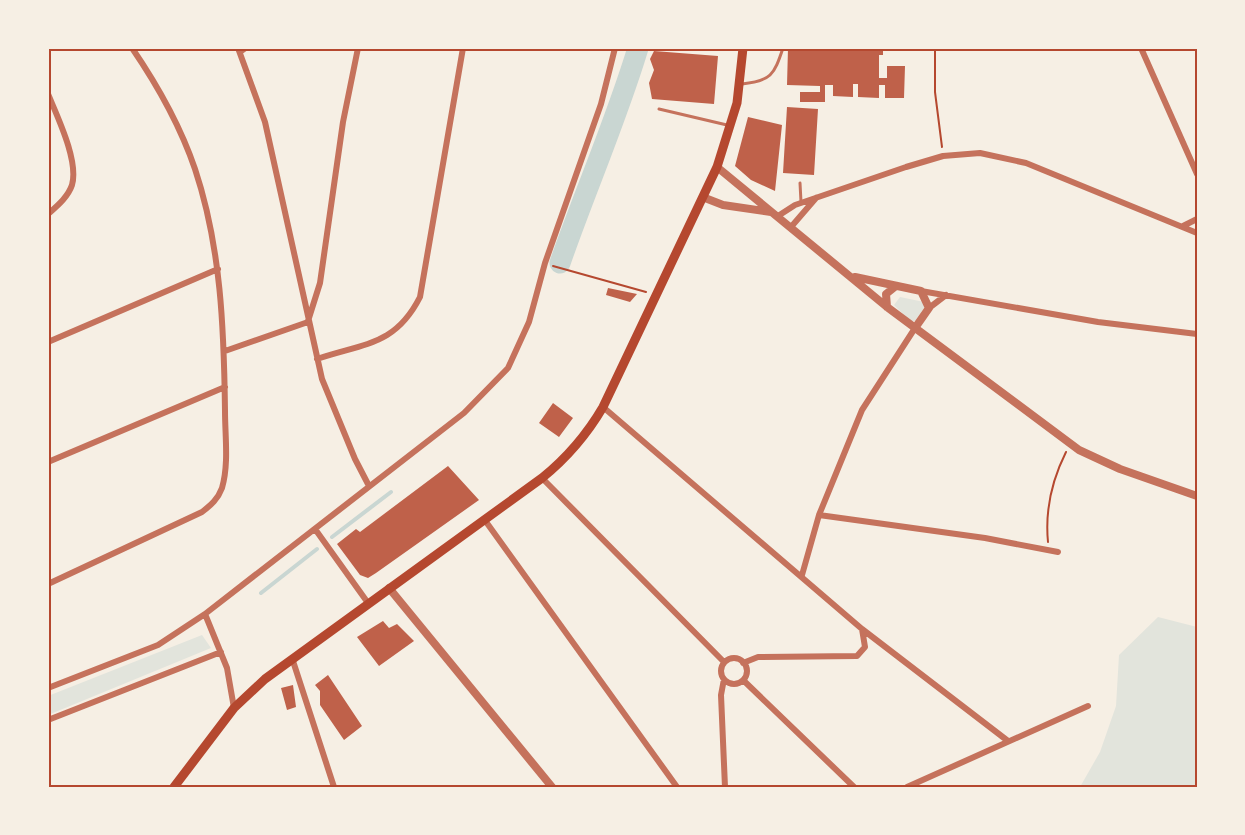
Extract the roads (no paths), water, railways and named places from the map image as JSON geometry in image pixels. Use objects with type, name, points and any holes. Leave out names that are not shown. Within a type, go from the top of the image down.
[{"type":"main road","points":[[174,787],[234,708],[292,657],[542,478],[576,448],[603,407],[705,198],[732,126],[740,85],[743,48]]},
{"type":"street","points":[[48,584],[189,519],[218,498],[225,476],[225,351],[218,269],[202,193],[183,138],[163,95],[132,48]]},
{"type":"street","points":[[308,322],[320,283],[343,122],[358,48]]},
{"type":"street","points":[[317,360],[363,347],[390,336],[411,315],[420,297],[463,48]]},
{"type":"street","points":[[48,688],[158,645],[206,614],[464,413],[508,368],[528,322],[545,263],[601,104],[615,48]]},
{"type":"street","points":[[1141,48],[1197,174]]},
{"type":"street","points":[[239,51],[265,122],[317,360],[332,405],[369,486]]},
{"type":"street","points":[[48,93],[63,132],[73,176],[67,195],[48,214]]},
{"type":"street","points":[[705,198],[723,205],[775,214],[801,203],[943,156],[980,153],[1005,157],[1197,233]]},
{"type":"street","points":[[717,167],[887,307],[1070,444],[1120,469],[1197,496]]},
{"type":"street","points":[[791,226],[817,198]]},
{"type":"street","points":[[1183,226],[1197,219]]},
{"type":"street","points":[[48,342],[218,269]]},
{"type":"street","points":[[853,277],[1098,322],[1197,334]]},
{"type":"street","points":[[887,307],[886,294],[896,286]]},
{"type":"street","points":[[921,291],[929,308]]},
{"type":"street","points":[[802,575],[819,515],[862,410],[929,308],[946,295]]},
{"type":"street","points":[[225,351],[308,322]]},
{"type":"street","points":[[48,462],[225,387]]},
{"type":"street","points":[[603,407],[802,575],[862,629],[1008,741]]},
{"type":"street","points":[[542,478],[724,662]]},
{"type":"street","points":[[819,515],[985,538],[1058,552]]},
{"type":"street","points":[[484,519],[677,787]]},
{"type":"street","points":[[315,529],[368,603]]},
{"type":"street","points":[[389,588],[552,787]]},
{"type":"street","points":[[206,614],[221,652],[234,708]]},
{"type":"street","points":[[743,663],[758,657],[856,656],[865,647],[862,629]]},
{"type":"street","points":[[48,720],[221,652]]},
{"type":"street","points":[[292,657],[334,787]]},
{"type":"street","points":[[724,662],[735,658],[743,663],[746,669],[743,680]]},
{"type":"street","points":[[724,662],[721,671],[724,679],[721,695],[725,787]]},
{"type":"street","points":[[724,679],[734,684],[743,680]]},
{"type":"street","points":[[743,680],[854,787]]},
{"type":"street","points":[[907,787],[1088,706]]},
{"type":"lane","points":[[239,51],[248,48]]},
{"type":"lane","points":[[740,85],[769,78],[776,69],[783,48]]},
{"type":"lane","points":[[659,109],[732,126]]},
{"type":"lane","points":[[800,183],[801,203]]},
{"type":"waterway","points":[[560,263],[638,48]]},
{"type":"waterway","points":[[332,537],[391,492]]},
{"type":"waterway","points":[[261,593],[317,549]]}]
